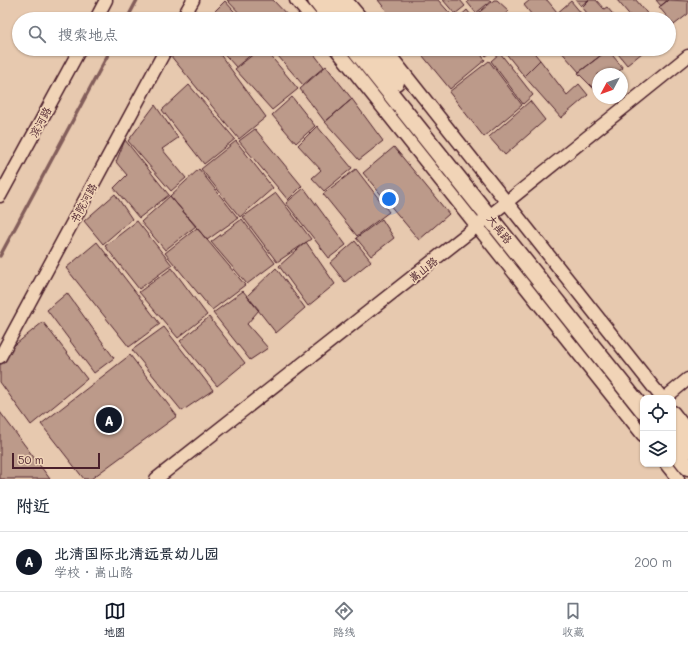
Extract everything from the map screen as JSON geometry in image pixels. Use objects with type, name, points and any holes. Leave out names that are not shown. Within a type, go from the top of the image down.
[{"type":"main road","points":[[316,0],[326,12]]},
{"type":"main road","points":[[331,0],[340,12]]},
{"type":"main road","name":"大禹路","points":[[362,56],[498,209],[640,406]]},
{"type":"main road","name":"大禹路","points":[[376,56],[644,395]]},
{"type":"main road","points":[[676,436],[688,450]]},
{"type":"main road","points":[[676,452],[688,466]]},
{"type":"street","points":[[100,12],[106,0]]},
{"type":"street","points":[[186,12],[193,0]]},
{"type":"street","points":[[296,0],[306,12]]},
{"type":"street","points":[[346,0],[356,12]]},
{"type":"street","name":"滨河路","points":[[0,196],[76,56]]},
{"type":"street","name":"书院河路","points":[[0,358],[162,56]]},
{"type":"street","points":[[342,56],[640,431]]},
{"type":"street","points":[[390,56],[498,209],[660,395]]},
{"type":"street","name":"嵩山路","points":[[156,479],[477,226],[688,56]]},
{"type":"street","points":[[667,395],[688,379]]},
{"type":"street","points":[[676,416],[688,431]]},
{"type":"street","points":[[668,467],[678,479]]},
{"type":"building","points":[[227,0],[273,0],[284,12],[238,12]]},
{"type":"building","points":[[378,0],[438,0],[449,12],[387,12]]},
{"type":"building","points":[[443,0],[460,0],[465,6],[458,12],[453,12]]},
{"type":"building","points":[[470,0],[491,1],[477,12],[475,12],[467,2]]},
{"type":"building","points":[[494,0],[497,0],[509,11],[508,12],[480,12]]},
{"type":"building","points":[[530,0],[547,0],[557,12],[530,12],[524,5]]},
{"type":"building","points":[[576,0],[588,0],[581,6]]},
{"type":"building","points":[[589,0],[596,0],[604,9],[607,7],[611,12],[586,12],[582,7]]},
{"type":"building","points":[[617,0],[636,0],[646,12],[627,12]]},
{"type":"building","points":[[656,0],[668,0],[661,6]]},
{"type":"building","points":[[668,0],[688,1],[688,14],[676,23],[676,12],[663,12],[659,7]]},
{"type":"building","points":[[225,1],[235,12],[214,12]]},
{"type":"building","points":[[571,1],[580,12],[558,12]]},
{"type":"building","points":[[171,56],[221,56],[266,117],[239,139]]},
{"type":"building","points":[[226,56],[249,56],[236,67]]},
{"type":"building","points":[[251,56],[271,56],[298,89],[272,110],[235,69]]},
{"type":"building","points":[[278,56],[315,56],[324,67],[303,85]]},
{"type":"building","points":[[423,56],[482,56],[485,60],[450,89]]},
{"type":"building","points":[[497,56],[502,56],[533,95],[523,104],[491,61]]},
{"type":"building","points":[[508,56],[537,56],[540,60],[524,76]]},
{"type":"building","points":[[565,56],[600,56],[579,72]]},
{"type":"building","points":[[600,56],[613,56],[623,68],[592,68],[592,87],[578,73]]},
{"type":"building","points":[[620,56],[638,56],[627,65]]},
{"type":"building","points":[[540,60],[567,95],[579,84],[588,95],[561,118],[524,76]]},
{"type":"building","points":[[489,61],[522,105],[484,137],[449,92]]},
{"type":"building","points":[[326,66],[352,99],[325,122],[300,89]]},
{"type":"building","points":[[189,85],[235,139],[204,164],[162,110]]},
{"type":"building","points":[[292,97],[315,126],[296,143],[272,115]]},
{"type":"building","points":[[352,99],[383,141],[359,160],[325,122]]},
{"type":"building","points":[[530,101],[545,120],[505,155],[489,137]]},
{"type":"building","points":[[155,105],[178,138],[162,149],[186,178],[171,191],[128,141]]},
{"type":"building","points":[[317,126],[352,168],[324,191],[312,178],[321,170],[298,145]]},
{"type":"building","points":[[255,129],[302,186],[288,200],[239,141]]},
{"type":"building","points":[[125,140],[169,195],[139,218],[114,188],[127,175],[116,162]]},
{"type":"building","points":[[236,141],[273,188],[240,217],[201,169]]},
{"type":"building","points":[[394,147],[449,214],[419,240],[363,173]]},
{"type":"building","points":[[199,169],[238,218],[207,240],[170,196]]},
{"type":"building","points":[[356,169],[389,212],[357,236],[323,194]]},
{"type":"building","points":[[304,188],[346,245],[329,258],[286,203]]},
{"type":"building","points":[[276,193],[311,239],[277,262],[243,217]]},
{"type":"building","points":[[115,194],[132,219],[103,244],[84,221]]},
{"type":"building","points":[[170,196],[196,226],[165,250],[141,222]]},
{"type":"building","points":[[242,219],[275,263],[247,284],[211,242]]},
{"type":"building","points":[[382,219],[394,238],[371,256],[356,238]]},
{"type":"building","points":[[137,221],[172,265],[139,289],[105,246]]},
{"type":"building","points":[[197,228],[245,285],[212,310],[165,253]]},
{"type":"building","points":[[355,241],[371,261],[345,282],[330,263]]},
{"type":"building","points":[[97,242],[160,324],[129,347],[66,268]]},
{"type":"building","points":[[306,242],[335,284],[308,306],[279,266]]},
{"type":"building","points":[[172,268],[207,315],[178,338],[139,292]]},
{"type":"building","points":[[276,268],[305,308],[276,333],[247,296]]},
{"type":"building","points":[[243,291],[259,310],[247,324],[268,348],[250,360],[213,313]]},
{"type":"building","points":[[67,293],[114,358],[94,373],[47,310]]},
{"type":"building","points":[[209,317],[245,363],[217,386],[180,341]]},
{"type":"building","points":[[43,322],[87,379],[31,425],[0,382],[0,357]]},
{"type":"building","points":[[164,327],[213,390],[182,411],[132,350]]},
{"type":"building","points":[[130,355],[177,416],[91,479],[84,479],[41,424]]},
{"type":"building","points":[[0,412],[50,479],[0,479]]},
{"type":"waterway","points":[[131,12],[137,0]]},
{"type":"waterway","points":[[0,256],[107,56]]},
{"type":"place","name":"北清国际北清远景幼儿园","points":[[109,420]]}]
